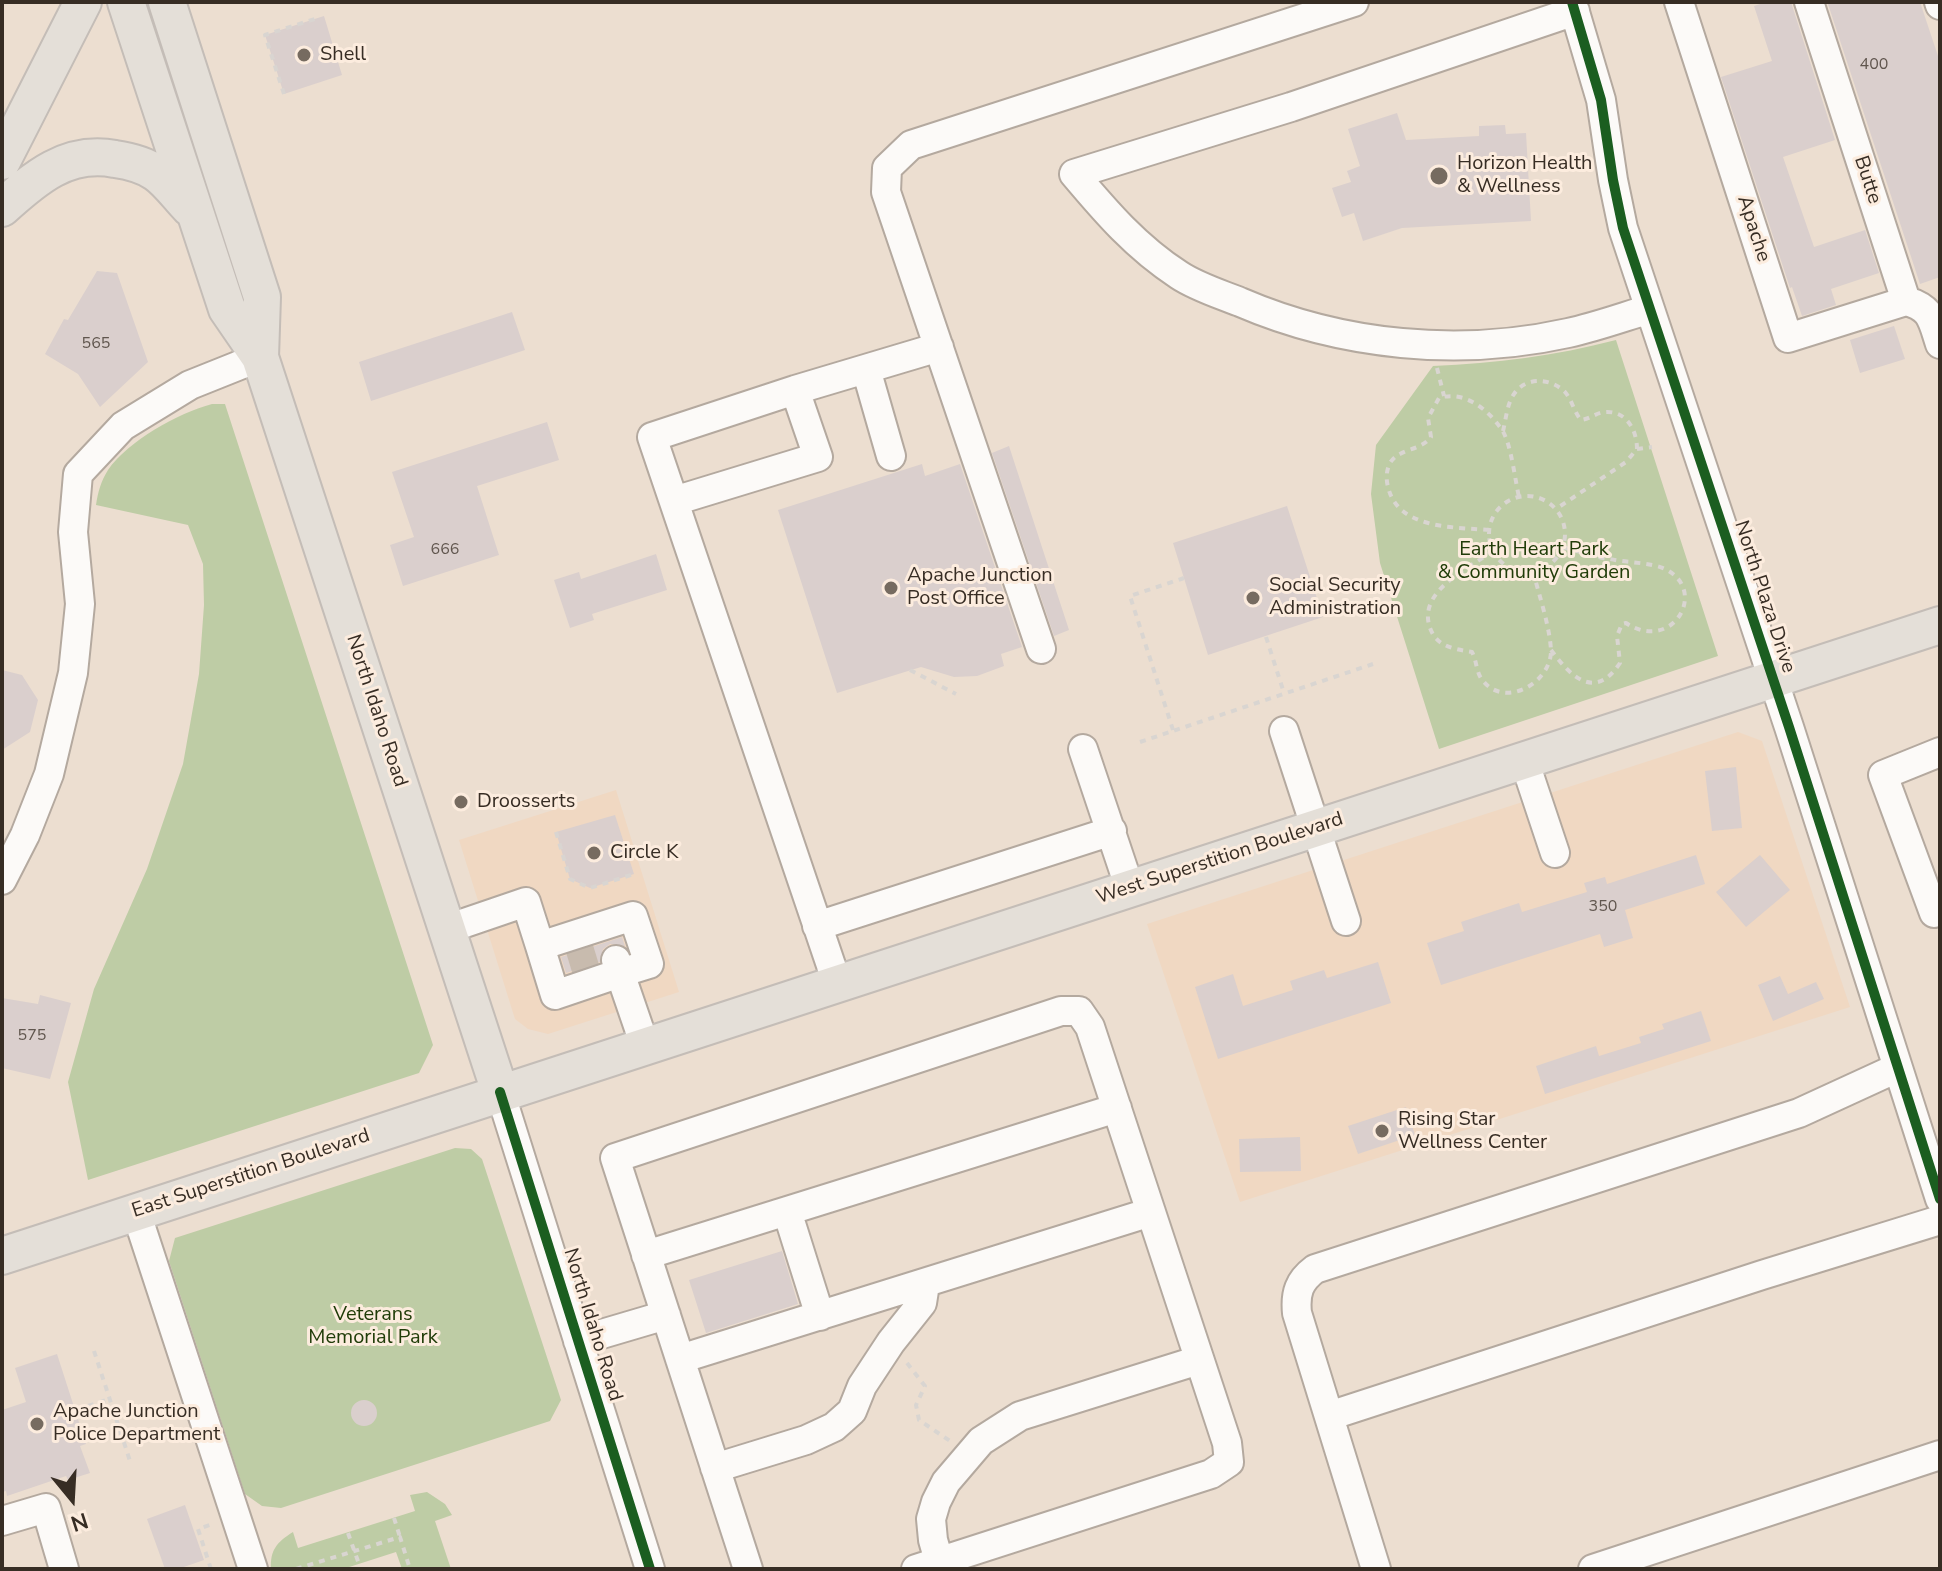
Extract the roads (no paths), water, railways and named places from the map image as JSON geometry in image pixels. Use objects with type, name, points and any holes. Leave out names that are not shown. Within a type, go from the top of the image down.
[{"type":"main road","points":[[2,161],[83,2]]},
{"type":"main road","name":"North Idaho Road","points":[[126,2],[227,309],[260,357],[500,1092]]},
{"type":"main road","name":"North Idaho Road","points":[[167,2],[262,297],[260,357]]},
{"type":"main road","points":[[2,208],[36,177],[64,162],[87,156],[130,161],[158,174],[196,215]]},
{"type":"main road","name":"West Superstition Boulevard","points":[[500,1092],[1940,625]]},
{"type":"main road","name":"East Superstition Boulevard","points":[[4,1247],[136,1212],[500,1092]]},
{"type":"street","points":[[1041,649],[886,192],[887,168],[911,145],[1354,2]]},
{"type":"street","name":"Apache","points":[[1679,2],[1788,338],[1906,301]]},
{"type":"street","name":"Butte","points":[[1809,2],[1906,301]]},
{"type":"street","points":[[1573,6],[1291,107],[1074,174],[1120,229],[1180,276],[1268,314],[1338,334],[1421,346],[1499,343],[1569,333],[1650,309]]},
{"type":"street","name":"North Plaza Drive","points":[[1573,6],[1601,100],[1623,228],[1773,679],[1940,1199]]},
{"type":"street","points":[[1906,301],[1921,305],[1931,317],[1940,344]]},
{"type":"street","points":[[837,983],[652,437],[939,347]]},
{"type":"street","points":[[2,880],[25,835],[49,774],[73,673],[80,604],[73,532],[78,474],[123,426],[190,385],[260,357]]},
{"type":"street","points":[[866,369],[891,456]]},
{"type":"street","points":[[674,501],[818,457],[795,390]]},
{"type":"street","points":[[1284,731],[1346,921]]},
{"type":"street","points":[[1083,749],[1130,889]]},
{"type":"street","points":[[1940,752],[1883,775],[1934,913],[1940,911]]},
{"type":"street","points":[[1524,760],[1555,853]]},
{"type":"street","points":[[817,926],[1112,831]]},
{"type":"street","points":[[447,929],[526,902],[555,995],[583,959],[612,949]]},
{"type":"street","points":[[540,946],[583,959],[612,949]]},
{"type":"street","points":[[612,949],[645,1046]]},
{"type":"street","points":[[748,1569],[615,1158],[1061,1011],[1079,1011],[1090,1027],[1117,1108],[1227,1443],[1229,1462],[1211,1474],[928,1565],[933,1540],[931,1519],[936,1502],[946,1482],[981,1441],[1020,1416],[1199,1360]]},
{"type":"street","points":[[1376,1569],[1297,1313],[1298,1287],[1305,1276],[1315,1269],[1799,1113],[1897,1068]]},
{"type":"street","name":"North Idaho Road","points":[[500,1092],[650,1569]]},
{"type":"street","points":[[646,1255],[1117,1108]]},
{"type":"street","points":[[787,1211],[820,1316]]},
{"type":"street","points":[[136,1212],[253,1569]]},
{"type":"street","points":[[680,1359],[1151,1212]]},
{"type":"street","points":[[1329,1416],[1940,1220]]},
{"type":"street","points":[[715,1468],[806,1440],[834,1427],[852,1411],[862,1386],[922,1303],[925,1284]]},
{"type":"street","points":[[578,1341],[666,1315]]},
{"type":"street","points":[[1593,1569],[1940,1455]]},
{"type":"street","points":[[2,1521],[46,1508],[64,1569]]},
{"type":"tunnel","points":[[579,947],[586,970]]},
{"type":"place","name":"Shell","points":[[304,55]]},
{"type":"place","name":"Horizon Health & Wellness","points":[[1439,176]]},
{"type":"place","name":"Apache Junction Post Office","points":[[891,588]]},
{"type":"place","name":"Social Security Administration","points":[[1253,598]]},
{"type":"place","name":"Droosserts","points":[[461,802]]},
{"type":"place","name":"Circle K","points":[[594,853]]},
{"type":"place","name":"Rising Star Wellness Center","points":[[1382,1131]]},
{"type":"place","name":"Apache Junction Police Department","points":[[37,1424]]},
{"type":"park label","name":"Earth Heart Park & Community Garden","points":[[1534,562]]},
{"type":"park label","name":"Veterans Memorial Park","points":[[373,1326]]}]
